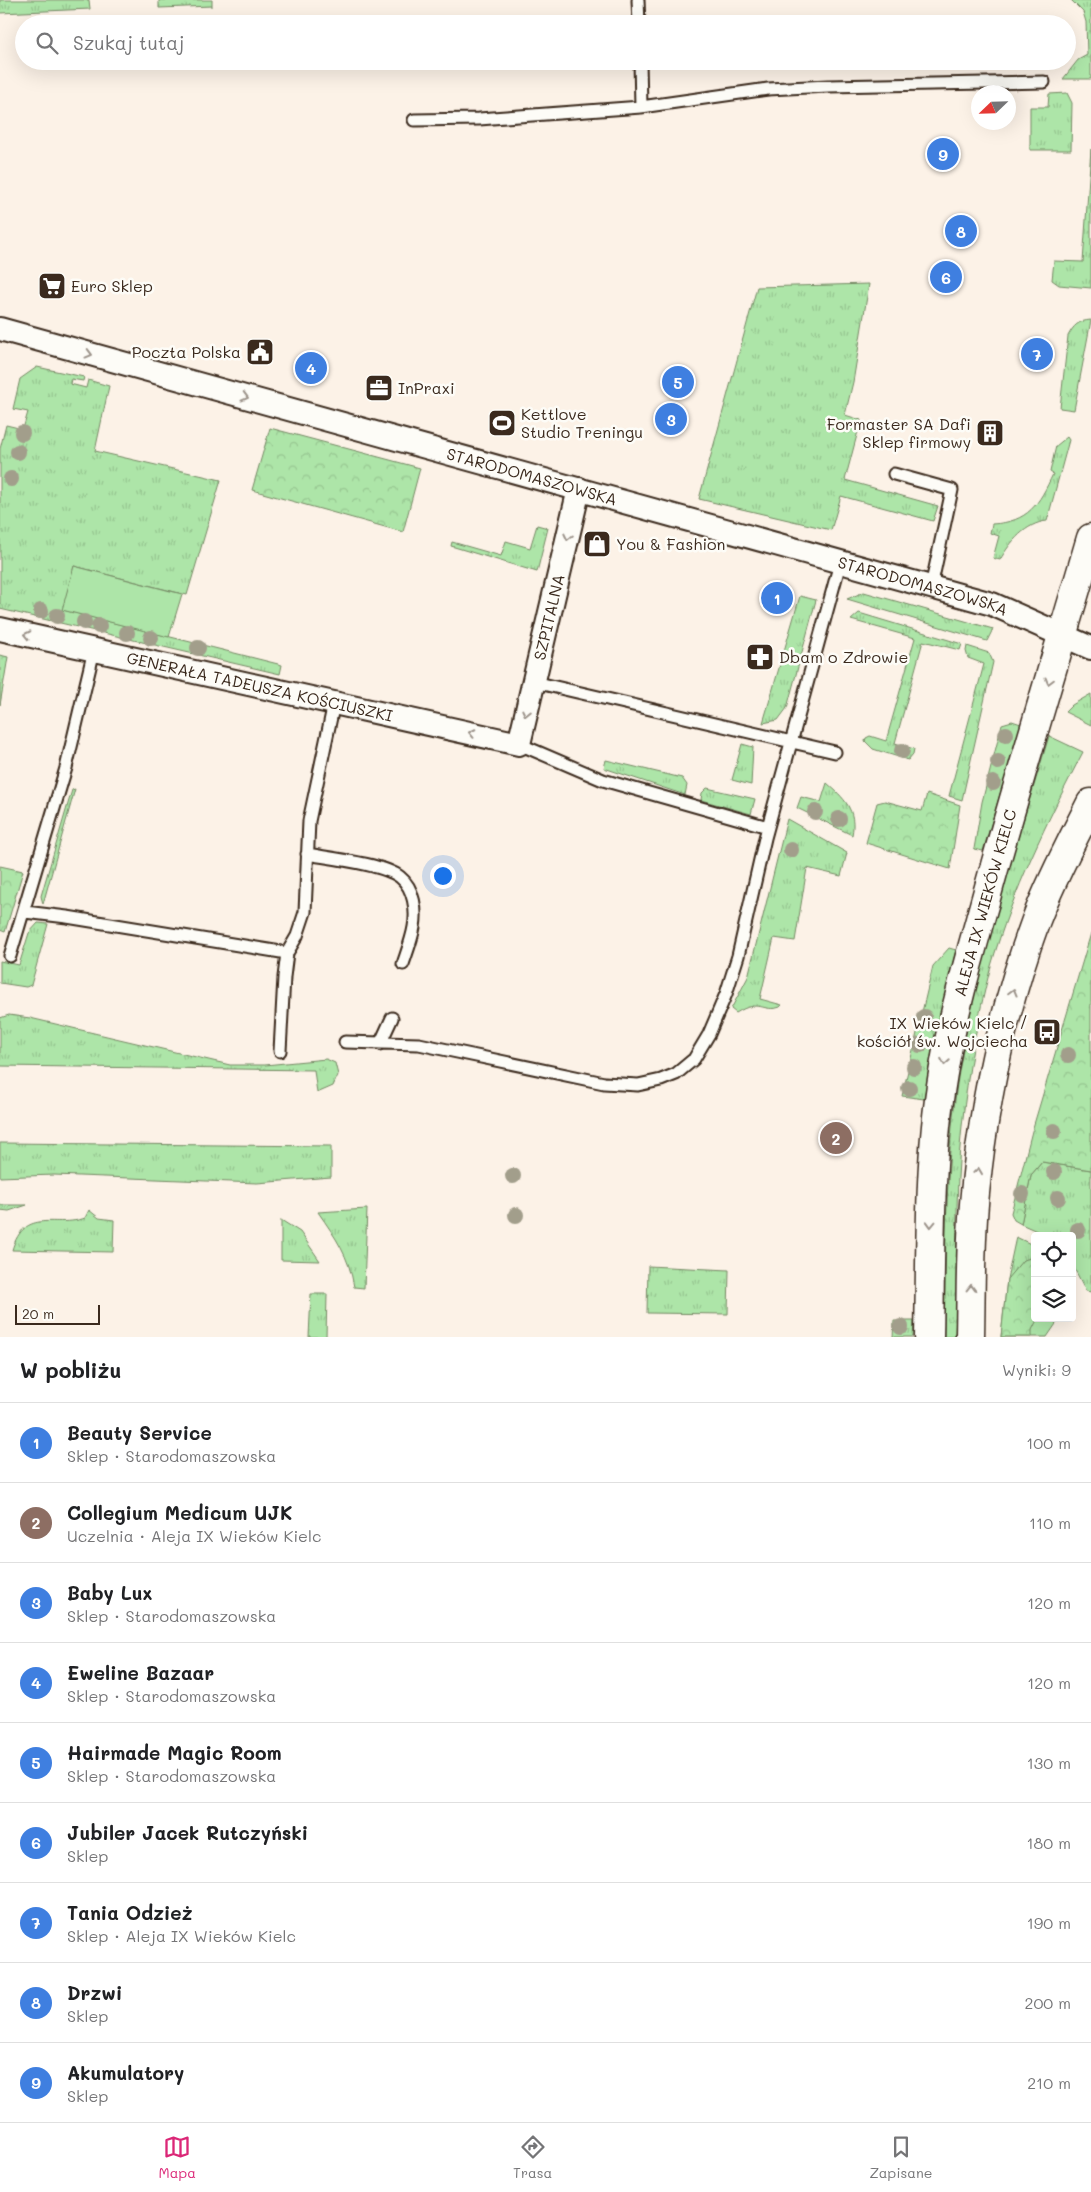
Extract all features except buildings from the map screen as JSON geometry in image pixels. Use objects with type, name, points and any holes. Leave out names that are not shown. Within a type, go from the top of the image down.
[{"type":"main road","name":"ALEJA IX WIEKÓW KIELC","points":[[928,1337],[934,1160],[945,1063],[955,1011],[1009,814],[1091,538]]},
{"type":"main road","points":[[970,1337],[975,1192],[987,1108],[1000,1044],[1014,986],[1037,919],[1091,803]]},
{"type":"street","name":"STARODOMASZOWSKA","points":[[0,329],[992,604],[1091,648]]},
{"type":"street","name":"SZPITALNA","points":[[520,744],[580,489]]},
{"type":"street","name":"GENERAŁA TADEUSZA KOŚCIUSZKI","points":[[0,629],[520,744]]},
{"type":"lane","points":[[638,0],[639,15]]},
{"type":"lane","points":[[640,70],[641,107]]},
{"type":"lane","points":[[414,120],[478,119],[641,107],[768,89],[1044,82]]},
{"type":"lane","points":[[894,474],[952,490],[931,587]]},
{"type":"lane","points":[[345,1042],[418,1044],[604,1083],[650,1084],[676,1074],[694,1059],[702,1048],[726,994],[738,956],[768,827],[840,563]]},
{"type":"lane","points":[[10,956],[25,912],[68,760],[94,650]]},
{"type":"lane","points":[[534,682],[835,752]]},
{"type":"lane","points":[[280,1051],[287,953],[297,936],[304,912],[309,821],[334,702]]},
{"type":"lane","points":[[520,744],[603,780],[768,827]]},
{"type":"lane","points":[[307,854],[390,872],[406,883],[413,898],[414,919],[403,964]]},
{"type":"lane","points":[[25,912],[67,917],[287,953]]},
{"type":"lane","points":[[380,1044],[392,1018]]},
{"type":"green space","points":[[0,0],[89,0],[90,9],[0,13]]},
{"type":"green space","points":[[159,0],[212,0],[212,6],[159,8]]},
{"type":"green space","points":[[1071,0],[1091,0],[1091,79],[1063,79],[1070,70],[1076,70],[1078,60],[1087,55],[1086,22],[1083,12]]},
{"type":"green space","points":[[1067,93],[1072,103],[1071,150],[1030,150],[1030,107],[1048,107],[1049,94]]},
{"type":"green space","points":[[1091,149],[1091,288],[1059,285],[1052,280],[1054,261],[1083,262]]},
{"type":"green space","points":[[869,284],[853,382],[845,415],[861,420],[845,480],[938,506],[933,521],[841,496],[831,530],[699,499],[757,287]]},
{"type":"green space","points":[[1091,320],[1074,410],[1060,408],[1068,336],[1077,324]]},
{"type":"green space","points":[[37,367],[84,377],[83,381],[71,379],[70,384],[86,388],[88,380],[109,386],[95,451],[221,480],[187,595],[74,566],[63,610],[282,665],[280,674],[0,609],[0,449],[6,425],[23,429],[28,412],[13,409],[20,379]]},
{"type":"green space","points":[[270,428],[420,468],[403,532],[252,490]]},
{"type":"green space","points":[[1067,437],[1069,440],[1047,521],[1032,525],[1019,534],[1000,560],[993,558],[999,536],[990,533],[992,524],[1015,520],[1031,510],[1043,494],[1053,474],[1050,472],[1056,446]]},
{"type":"green space","points":[[537,525],[548,528],[537,572],[451,546],[452,542],[501,556],[506,541],[530,548]]},
{"type":"green space","points":[[74,566],[182,594],[169,637],[62,610]]},
{"type":"green space","points":[[864,592],[993,629],[987,641],[847,599]]},
{"type":"green space","points":[[800,596],[816,600],[787,708],[778,720],[763,723]]},
{"type":"green space","points":[[859,613],[962,644],[960,650],[923,641],[895,743],[914,749],[913,754],[908,760],[873,749],[865,741],[870,736],[886,741],[915,638],[851,620]]},
{"type":"green space","points":[[967,646],[989,653],[993,662],[962,800],[949,796],[984,664],[968,658]]},
{"type":"green space","points":[[0,655],[8,657],[0,705]]},
{"type":"green space","points":[[1091,694],[1091,725],[1065,712],[1072,705]]},
{"type":"green space","points":[[1012,721],[1021,724],[983,851],[974,849],[982,802],[1002,724]]},
{"type":"green space","points":[[1049,736],[1083,752],[1044,830],[1020,884],[1000,938],[986,986],[977,1025],[964,1106],[957,1205],[955,1337],[944,1337],[948,1178],[957,1084],[974,996],[985,952]]},
{"type":"green space","points":[[742,744],[753,747],[751,785],[732,780]]},
{"type":"green space","points":[[606,760],[682,778],[687,785],[685,795],[604,768]]},
{"type":"green space","points":[[827,783],[848,805],[853,818],[852,835],[797,808],[801,797],[821,802]]},
{"type":"green space","points":[[707,788],[755,799],[751,814],[701,800],[702,793]]},
{"type":"green space","points":[[75,789],[43,904],[41,896],[72,790]]},
{"type":"green space","points":[[927,794],[960,805],[950,869],[866,843],[877,803],[885,801],[922,811]]},
{"type":"green space","points":[[787,819],[847,853],[841,876],[807,868],[795,941],[774,938],[760,999],[782,1005],[774,1008],[756,1006],[736,1013],[731,1009],[748,977]]},
{"type":"green space","points":[[0,866],[23,871],[5,932],[0,930]]},
{"type":"green space","points":[[38,923],[48,924],[31,985],[26,987],[0,983],[0,961],[19,965],[29,933]]},
{"type":"green space","points":[[1091,933],[1091,1170],[1042,1162],[1031,1175],[1021,1224],[1014,1220],[1011,1213],[1032,1131]]},
{"type":"green space","points":[[949,948],[956,950],[934,1040],[924,1099],[902,1096],[933,966]]},
{"type":"green space","points":[[9,1015],[30,1018],[230,1065],[265,1065],[326,1059],[335,1063],[338,1075],[333,1086],[317,1093],[314,1070],[0,1066],[0,1018]]},
{"type":"green space","points":[[0,1143],[331,1146],[331,1177],[257,1183],[54,1175],[0,1177]]},
{"type":"green space","points":[[1042,1162],[1091,1170],[1091,1292],[1086,1291],[1076,1272],[1076,1232],[1039,1232],[1021,1224],[1031,1175]]},
{"type":"green space","points":[[0,1205],[27,1205],[9,1211],[0,1210]]},
{"type":"green space","points":[[367,1209],[364,1288],[354,1287],[345,1257],[336,1239],[318,1212]]},
{"type":"green space","points":[[89,1210],[99,1218],[114,1220],[113,1252],[12,1250],[18,1236],[33,1223],[74,1221],[85,1218]]},
{"type":"green space","points":[[281,1220],[300,1232],[320,1261],[281,1260]]},
{"type":"green space","points":[[1016,1237],[1031,1244],[1031,1322],[1057,1322],[1047,1337],[1001,1337],[1007,1279]]},
{"type":"green space","points":[[1031,1258],[1031,1322],[1036,1322],[1032,1330],[1032,1337],[1001,1337],[1007,1279],[1023,1260]]},
{"type":"green space","points":[[648,1266],[729,1270],[728,1314],[647,1313]]},
{"type":"green space","points":[[311,1294],[327,1294],[326,1337],[309,1337]]},
{"type":"green space","points":[[894,1321],[914,1321],[913,1337],[893,1337]]},
{"type":"place","name":"Akumulatory","points":[[943,154]]},
{"type":"place","name":"Drzwi","points":[[961,231]]},
{"type":"place","name":"Jubiler Jacek Rutczyński","points":[[946,277]]},
{"type":"place","name":"Euro Sklep","points":[[52,286]]},
{"type":"place","name":"Poczta Polska","points":[[260,352]]},
{"type":"place","name":"Tania Odzież","points":[[1037,354]]},
{"type":"place","name":"Eweline Bazaar","points":[[311,368]]},
{"type":"place","name":"Hairmade Magic Room","points":[[678,382]]},
{"type":"place","name":"InPraxi","points":[[379,388]]},
{"type":"place","name":"Baby Lux","points":[[671,419]]},
{"type":"place","name":"Kettlove Studio Treningu","points":[[502,423]]},
{"type":"place","name":"Formaster SA Dafi Sklep firmowy","points":[[990,433]]},
{"type":"place","name":"You & Fashion","points":[[597,544]]},
{"type":"place","name":"Beauty Service","points":[[777,598]]},
{"type":"place","name":"Dbam o Zdrowie","points":[[760,657]]},
{"type":"place","name":"IX Wieków Kielc / kościół św. Wojciecha","points":[[1047,1032]]},
{"type":"place","name":"Collegium Medicum UJK","points":[[836,1138]]}]
